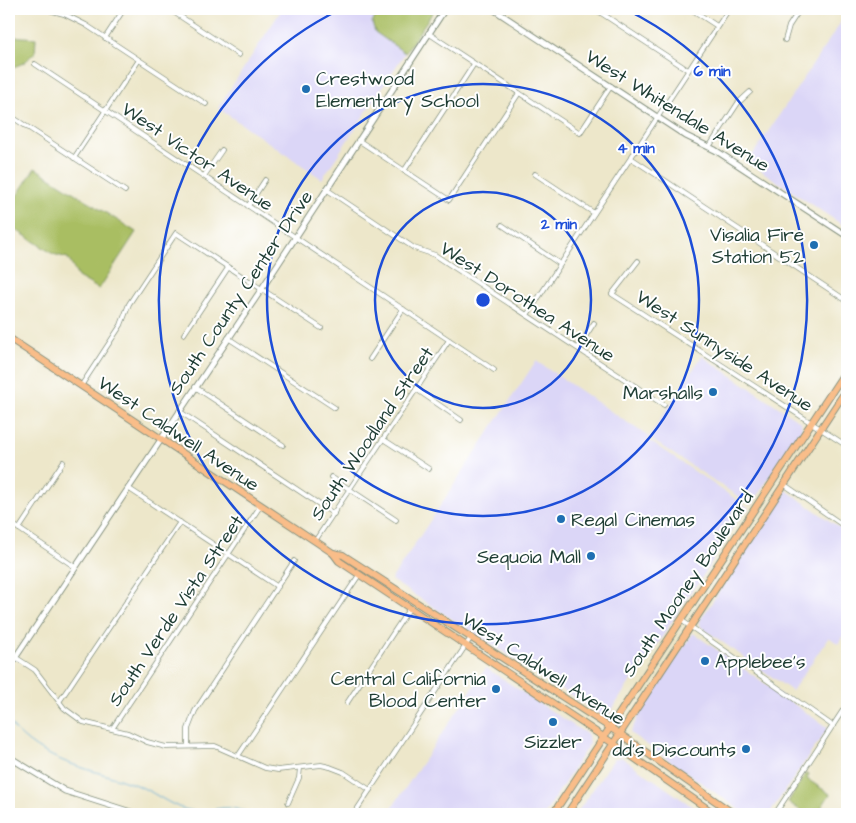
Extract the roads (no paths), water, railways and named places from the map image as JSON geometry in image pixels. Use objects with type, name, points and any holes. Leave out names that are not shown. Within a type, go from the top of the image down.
[{"type":"main road","name":"West Caldwell Avenue","points":[[9,338],[333,553],[339,561],[359,575],[614,744],[715,814]]},
{"type":"main road","name":"South Mooney Boulevard","points":[[553,814],[847,369]]},
{"type":"main road","name":"South Mooney Boulevard","points":[[567,814],[847,389]]},
{"type":"main road","name":"West Caldwell Avenue","points":[[333,553],[343,555],[470,639],[620,734],[734,814]]},
{"type":"main road","points":[[359,575],[365,573],[393,592],[404,595]]},
{"type":"main road","points":[[558,806],[558,814]]},
{"type":"street","points":[[46,9],[73,18],[206,104]]},
{"type":"street","points":[[105,38],[124,9]]},
{"type":"street","points":[[169,9],[239,55]]},
{"type":"street","name":"South County Center Drive","points":[[9,667],[261,290],[444,9]]},
{"type":"street","name":"West Whitendale Avenue","points":[[493,9],[686,136],[709,147],[847,236]]},
{"type":"street","points":[[595,9],[688,70]]},
{"type":"street","points":[[691,9],[717,26]]},
{"type":"street","points":[[527,315],[729,9]]},
{"type":"street","points":[[785,40],[789,26],[800,9]]},
{"type":"street","points":[[428,34],[580,133],[611,86]]},
{"type":"street","points":[[74,158],[139,60]]},
{"type":"street","name":"West Victor Avenue","points":[[36,64],[494,370]]},
{"type":"street","points":[[404,171],[474,64]]},
{"type":"street","points":[[709,147],[738,103],[750,92]]},
{"type":"street","points":[[358,140],[449,200],[519,93]]},
{"type":"street","points":[[9,115],[125,191]]},
{"type":"street","points":[[204,176],[222,150]]},
{"type":"street","points":[[631,158],[847,301]]},
{"type":"street","points":[[535,174],[594,213]]},
{"type":"street","points":[[248,206],[265,180]]},
{"type":"street","name":"West Dorothea Avenue","points":[[326,189],[414,248],[436,255],[664,405]]},
{"type":"street","points":[[502,225],[560,264]]},
{"type":"street","points":[[81,386],[121,325],[129,304],[176,234],[321,328]]},
{"type":"street","name":"West Sunnyside Avenue","points":[[638,261],[612,294],[822,428],[847,446]]},
{"type":"street","points":[[184,334],[228,268]]},
{"type":"street","points":[[370,359],[403,309]]},
{"type":"street","points":[[578,348],[594,323]]},
{"type":"street","points":[[228,338],[335,408]]},
{"type":"street","name":"South Woodland Street","points":[[315,541],[449,340]]},
{"type":"street","points":[[195,387],[283,444]]},
{"type":"street","points":[[416,389],[462,420]]},
{"type":"street","points":[[179,411],[334,514]]},
{"type":"street","points":[[383,440],[429,469]]},
{"type":"street","points":[[19,529],[63,462]]},
{"type":"street","points":[[331,477],[396,520]]},
{"type":"street","points":[[785,485],[847,528]]},
{"type":"street","points":[[128,488],[278,586]]},
{"type":"street","name":"South Verde Vista Street","points":[[112,729],[261,505]]},
{"type":"street","points":[[9,522],[75,567]]},
{"type":"street","points":[[59,702],[180,522]]},
{"type":"street","points":[[188,746],[188,729],[195,711],[294,562]]},
{"type":"street","points":[[238,756],[359,575]]},
{"type":"street","points":[[347,703],[410,609]]},
{"type":"street","points":[[681,620],[832,726]]},
{"type":"street","points":[[354,814],[470,639]]},
{"type":"street","points":[[9,653],[35,670],[59,702],[78,720],[128,732],[147,742],[166,747],[216,746],[265,768],[278,770],[321,765],[336,769],[370,790]]},
{"type":"street","points":[[775,814],[847,704]]},
{"type":"street","points":[[9,757],[46,782],[65,791],[137,814]]},
{"type":"street","points":[[288,804],[299,778],[300,768]]},
{"type":"waterway","points":[[9,722],[37,748],[70,764],[141,787],[179,807],[197,811],[231,808],[253,814]]},
{"type":"place","name":"Crestwood Elementary School","points":[[306,89]]},
{"type":"place","name":"Visalia Fire Station 52","points":[[814,245]]},
{"type":"place","name":"Marshalls","points":[[713,392]]},
{"type":"place","name":"Regal Cinemas","points":[[561,519]]},
{"type":"place","name":"Sequoia Mall","points":[[591,556]]},
{"type":"place","name":"Applebee's","points":[[705,661]]},
{"type":"place","name":"Central California Blood Center","points":[[496,689]]},
{"type":"place","name":"Sizzler","points":[[553,722]]},
{"type":"place","name":"dd's Discounts","points":[[746,749]]}]
